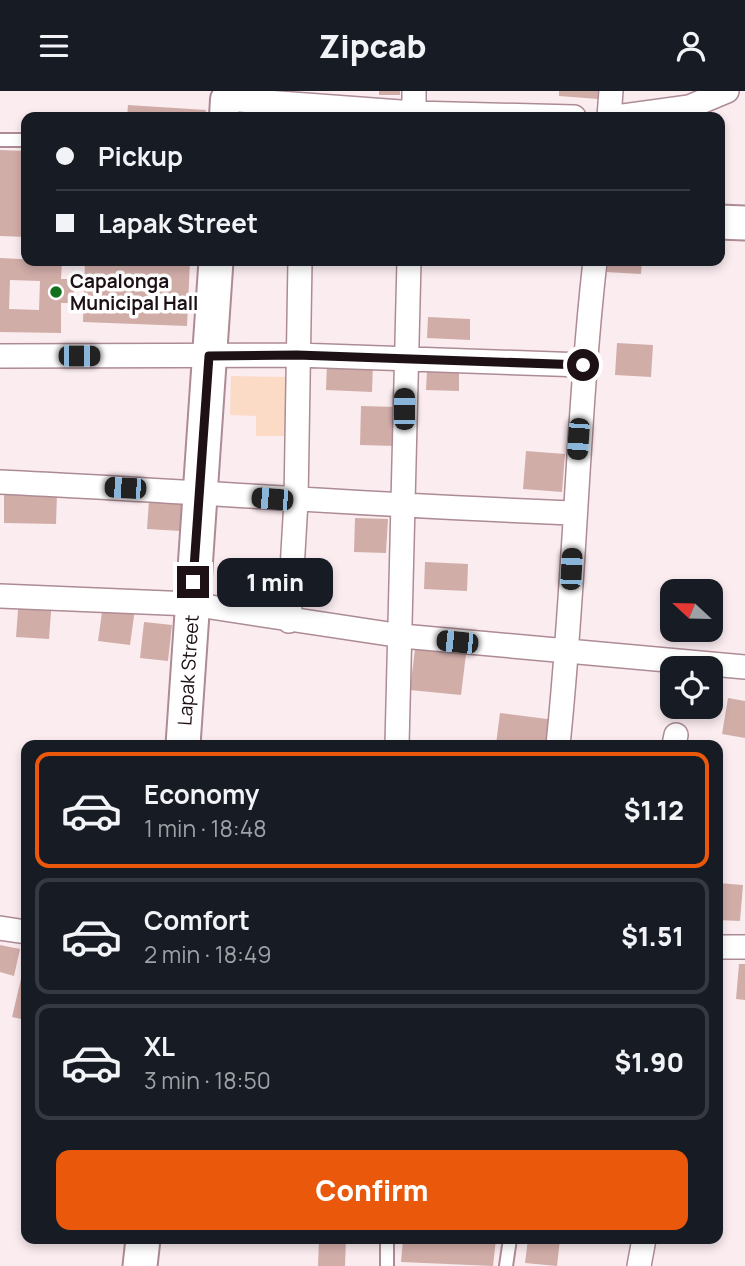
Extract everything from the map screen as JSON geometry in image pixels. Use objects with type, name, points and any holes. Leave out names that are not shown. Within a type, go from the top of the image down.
[{"type":"main road","points":[[725,222],[745,223]]},
{"type":"main road","name":"Lapak Street","points":[[183,740],[216,266]]},
{"type":"main road","points":[[141,1266],[143,1244]]},
{"type":"street","points":[[609,112],[611,91]]},
{"type":"street","points":[[652,112],[689,107],[727,91]]},
{"type":"street","points":[[225,108],[414,107],[494,112]]},
{"type":"street","points":[[289,621],[296,501],[300,266]]},
{"type":"street","points":[[397,740],[402,636],[404,361],[409,266]]},
{"type":"street","points":[[559,740],[568,653],[573,513],[583,365],[594,266]]},
{"type":"street","points":[[0,356],[297,355],[404,361],[583,365]]},
{"type":"street","points":[[0,482],[200,492],[404,507],[573,513]]},
{"type":"street","points":[[0,596],[191,604],[289,621],[402,636],[745,667]]},
{"type":"street","points":[[0,928],[21,931]]},
{"type":"street","points":[[723,947],[745,947]]},
{"type":"street","points":[[639,1266],[643,1244]]},
{"type":"lane","points":[[0,140],[21,140]]},
{"type":"lane","points":[[387,1244],[387,1266]]},
{"type":"lane","points":[[506,1266],[509,1244]]},
{"type":"shaded area","points":[[231,376],[290,377],[288,436],[256,436],[256,416],[230,415]]},
{"type":"building","points":[[379,91],[400,91],[400,95],[379,95]]},
{"type":"building","points":[[559,91],[599,91],[598,99],[559,96]]},
{"type":"building","points":[[128,105],[206,110],[206,112],[127,112]]},
{"type":"building","points":[[0,150],[21,151],[21,237],[0,236]]},
{"type":"building","name":"Capalonga Municipal Hall","points":[[0,258],[21,259],[21,266],[62,266],[61,279],[74,279],[74,303],[61,303],[61,333],[0,332]],"holes":[[[10,280],[40,281],[39,310],[9,309]]]},
{"type":"building","points":[[85,266],[190,266],[187,326],[83,322]]},
{"type":"building","points":[[607,266],[642,266],[641,274],[606,272]]},
{"type":"building","points":[[428,317],[470,319],[470,340],[427,338]]},
{"type":"building","points":[[617,343],[653,345],[651,377],[615,375]]},
{"type":"building","points":[[327,362],[373,364],[372,392],[326,390]]},
{"type":"building","points":[[427,370],[459,371],[459,391],[426,390]]},
{"type":"building","points":[[361,406],[398,407],[397,446],[360,445]]},
{"type":"building","points":[[526,451],[565,454],[562,492],[523,489]]},
{"type":"building","points":[[4,492],[57,493],[56,524],[4,523]]},
{"type":"building","points":[[149,500],[183,502],[181,531],[147,529]]},
{"type":"building","points":[[355,518],[388,519],[386,553],[354,552]]},
{"type":"building","points":[[425,562],[468,564],[467,591],[424,589]]},
{"type":"building","points":[[19,597],[52,599],[49,639],[16,637]]},
{"type":"building","points":[[103,605],[135,609],[130,645],[98,641]]},
{"type":"building","points":[[144,622],[172,625],[168,661],[140,658]]},
{"type":"building","points":[[415,649],[466,654],[461,695],[410,690]]},
{"type":"building","points":[[728,698],[745,701],[745,738],[722,734]]},
{"type":"building","points":[[500,713],[555,720],[553,740],[497,740]]},
{"type":"building","points":[[723,883],[743,885],[740,921],[723,920]]},
{"type":"building","points":[[0,945],[20,949],[14,976],[0,972]]},
{"type":"building","points":[[739,964],[745,964],[745,1000],[736,999]]},
{"type":"building","points":[[21,979],[21,1019],[12,1017]]},
{"type":"building","points":[[319,1244],[346,1244],[345,1266],[318,1266]]},
{"type":"building","points":[[403,1244],[495,1244],[493,1266],[401,1262]]},
{"type":"building","points":[[527,1244],[559,1244],[557,1266],[525,1263]]},
{"type":"place","name":"Capalonga Municipal Hall","points":[[56,292]]},
{"type":"route","points":[[193,582],[209,356],[297,355],[404,361],[583,365]]}]
